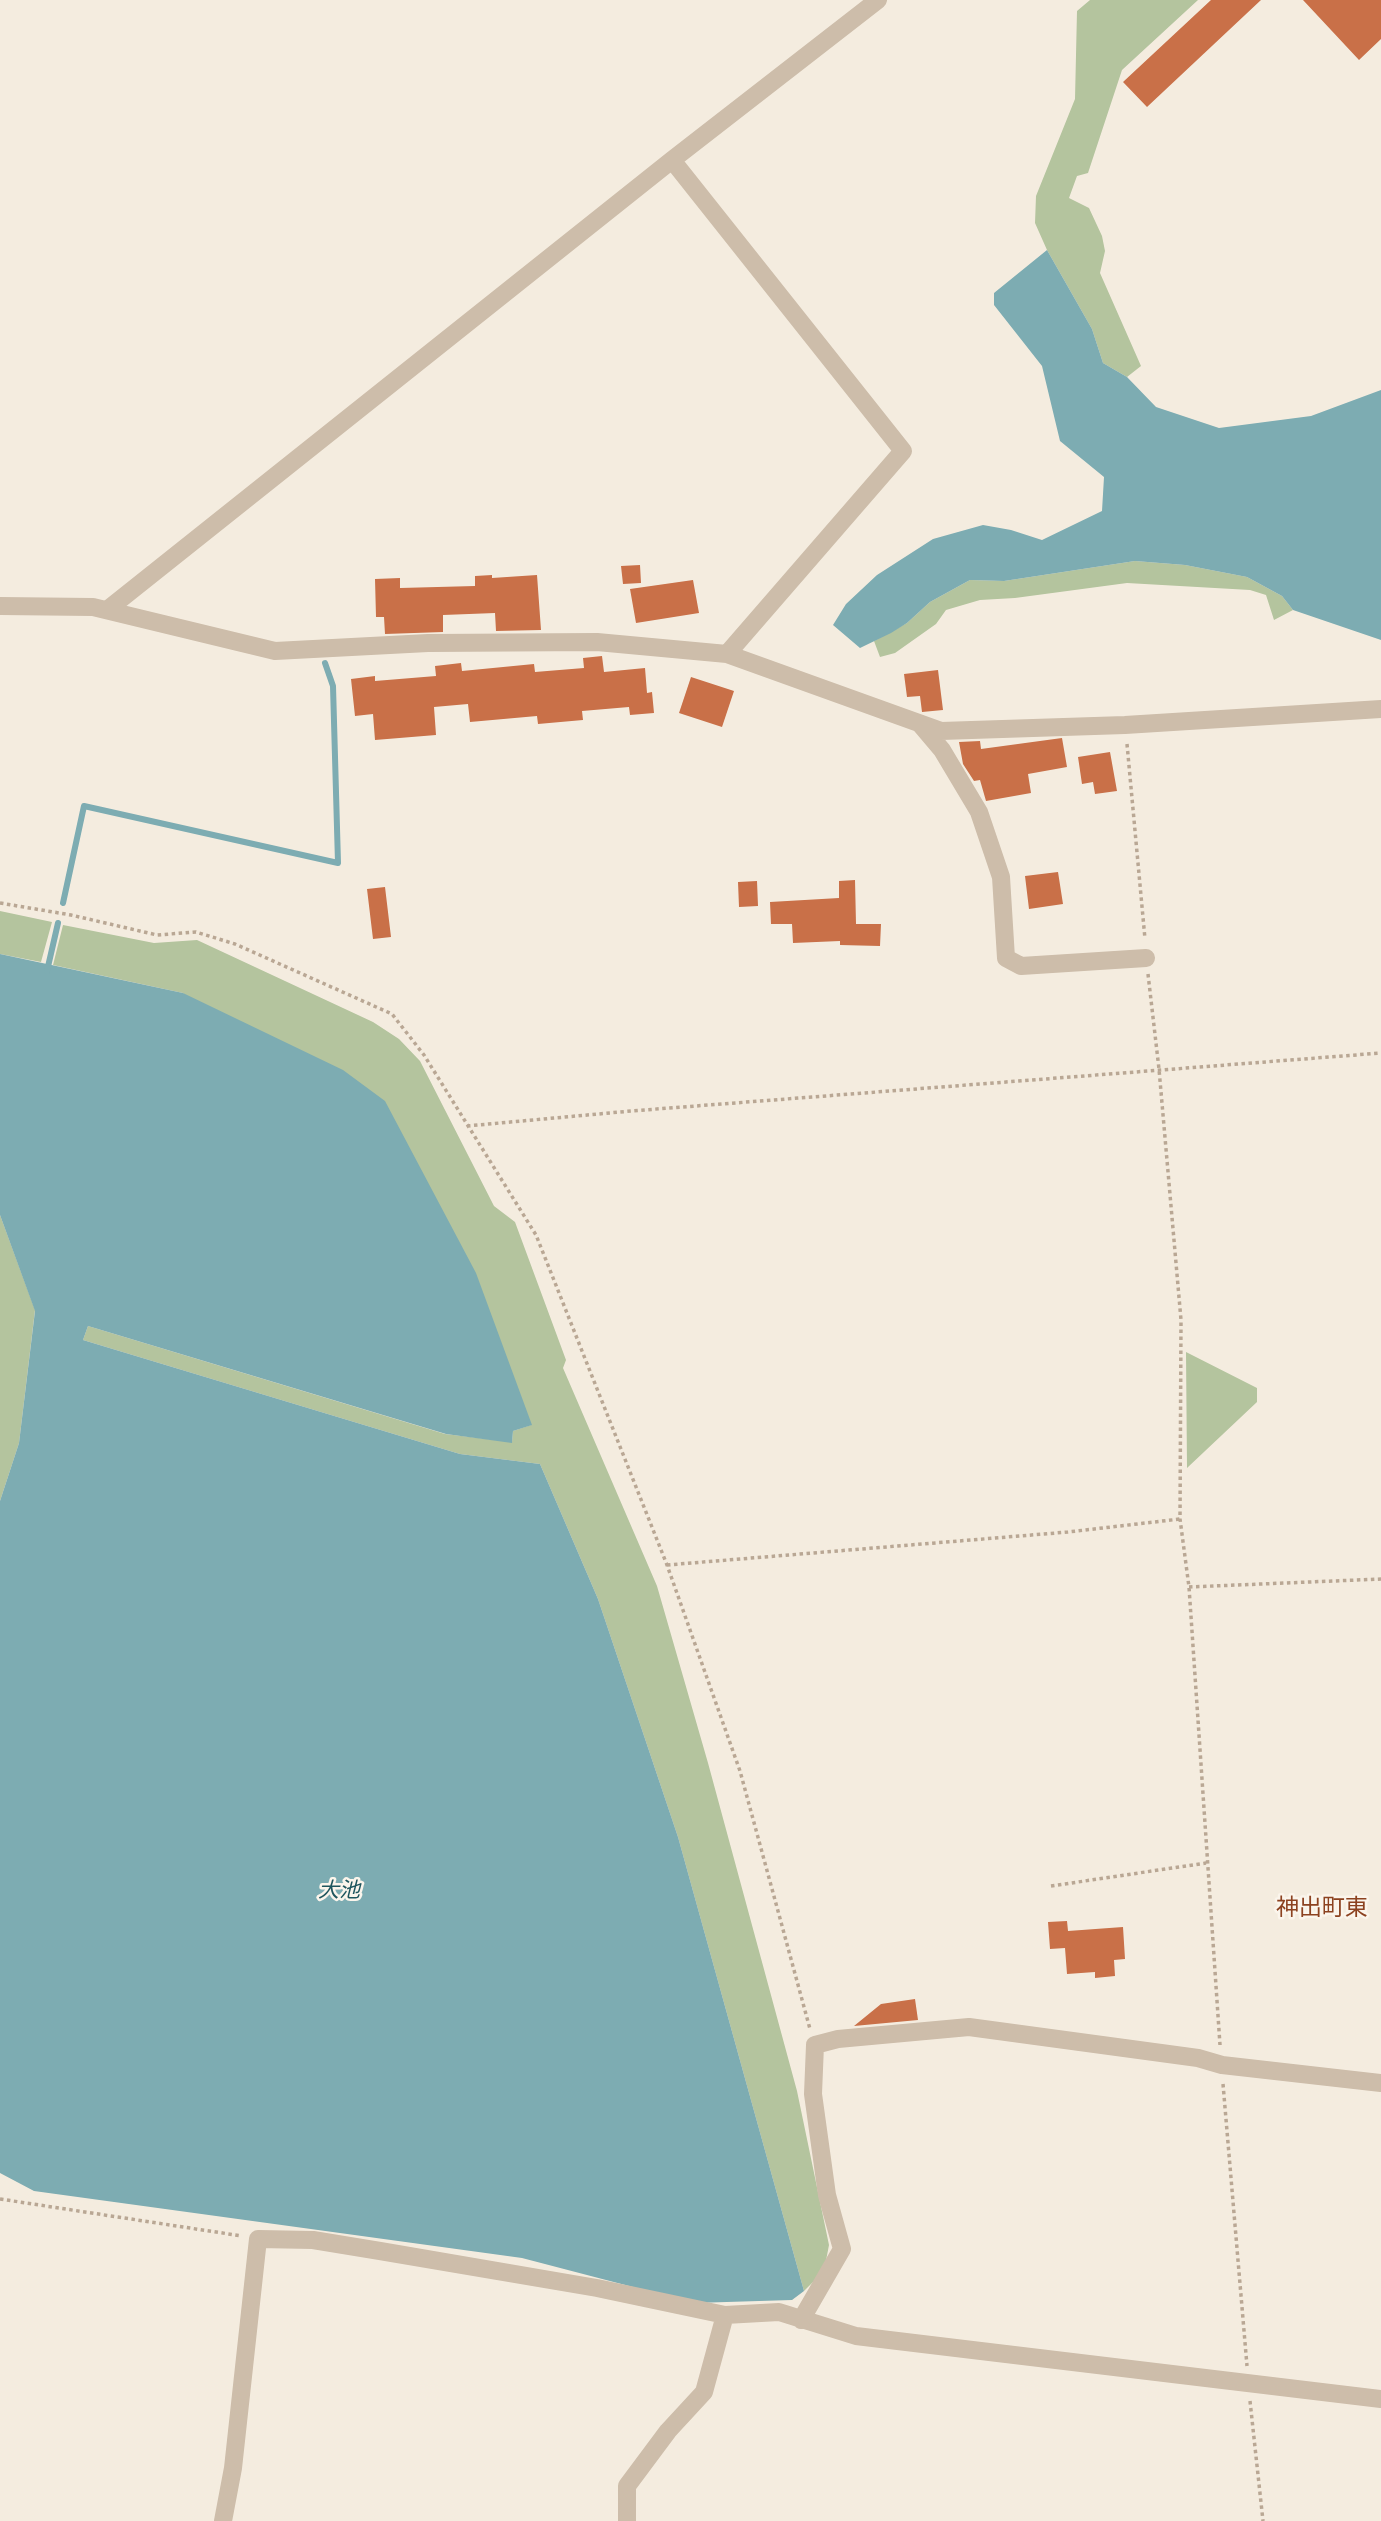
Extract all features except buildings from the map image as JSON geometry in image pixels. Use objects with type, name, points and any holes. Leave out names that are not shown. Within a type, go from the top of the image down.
[{"type":"street","points":[[107,610],[672,160],[878,0]]},
{"type":"street","points":[[672,160],[903,451],[727,654]]},
{"type":"street","points":[[0,606],[93,607],[275,651],[428,643],[597,642],[727,654],[941,731],[1125,725],[1381,709]]},
{"type":"street","points":[[919,724],[942,750],[979,812],[1001,877],[1006,958],[1021,966],[1146,958]]},
{"type":"street","points":[[802,2320],[842,2249],[825,2183],[813,2094],[815,2045],[838,2039],[969,2027],[1185,2057],[1222,2065],[1381,2083]]},
{"type":"street","points":[[223,2521],[233,2468],[258,2239],[313,2240],[597,2288],[725,2315],[779,2312],[856,2336],[1381,2399]]},
{"type":"street","points":[[626,2521],[627,2486],[668,2431],[704,2392],[725,2315]]},
{"type":"path","points":[[1125,725],[1146,958],[1160,1069],[1181,1320],[1180,1519],[1189,1587],[1206,1863],[1248,2384],[1263,2521]]},
{"type":"path","points":[[0,903],[71,915],[157,935],[197,932],[235,944],[392,1014],[424,1055],[536,1235],[667,1565],[740,1771],[815,2045]]},
{"type":"path","points":[[467,1126],[1381,1053]]},
{"type":"path","points":[[667,1565],[1068,1532],[1180,1519]]},
{"type":"path","points":[[1189,1587],[1381,1579]]},
{"type":"path","points":[[1051,1886],[1206,1863]]},
{"type":"path","points":[[0,2199],[258,2239]]},
{"type":"green space","points":[[1090,0],[1198,0],[1122,70],[1088,173],[1077,176],[1069,198],[1089,208],[1102,236],[1105,251],[1100,273],[1141,366],[1127,377],[1103,363],[1092,329],[1047,250],[1035,223],[1036,196],[1075,99],[1077,11]]},
{"type":"green space","points":[[1135,561],[1185,565],[1247,577],[1282,596],[1293,610],[1274,620],[1266,595],[1250,590],[1127,583],[980,600],[946,610],[936,624],[895,653],[880,657],[874,641],[907,623],[930,602],[970,580],[1004,581]]},
{"type":"green space","points":[[0,911],[52,922],[41,962],[0,954]]},
{"type":"green space","points":[[63,925],[154,943],[197,940],[373,1022],[399,1039],[420,1061],[494,1206],[515,1222],[566,1360],[563,1368],[657,1586],[797,2091],[829,2245],[824,2271],[804,2291],[678,1837],[598,1599],[540,1464],[460,1454],[83,1340],[88,1326],[445,1434],[512,1442],[513,1431],[531,1425],[183,993],[53,965]]},
{"type":"green space","points":[[0,1215],[35,1310],[19,1443],[0,1501]]},
{"type":"green space","points":[[1186,1352],[1257,1388],[1257,1402],[1187,1468]]},
{"type":"water","points":[[1047,250],[1092,329],[1103,363],[1127,377],[1156,407],[1219,428],[1311,416],[1381,390],[1381,640],[1293,610],[1282,596],[1247,577],[1185,565],[1135,561],[1004,581],[970,580],[930,602],[907,623],[891,633],[860,648],[833,625],[846,604],[877,575],[933,539],[983,525],[1042,540],[1102,511],[1104,477],[1060,441],[1042,366],[994,305],[994,293]]},
{"type":"water","name":"大池","points":[[0,954],[183,993],[343,1070],[385,1101],[476,1273],[532,1425],[513,1431],[512,1443],[446,1434],[88,1326],[83,1340],[460,1454],[540,1464],[598,1599],[678,1837],[804,2291],[792,2300],[694,2303],[522,2258],[34,2191],[0,2173],[0,1501],[19,1443],[35,1311],[0,1215]]},
{"type":"waterway","points":[[63,903],[84,806],[338,863],[333,686],[325,663]]},
{"type":"waterway","points":[[47,971],[58,923]]},
{"type":"district","name":"神出町東","points":[[1322,1908]]}]
